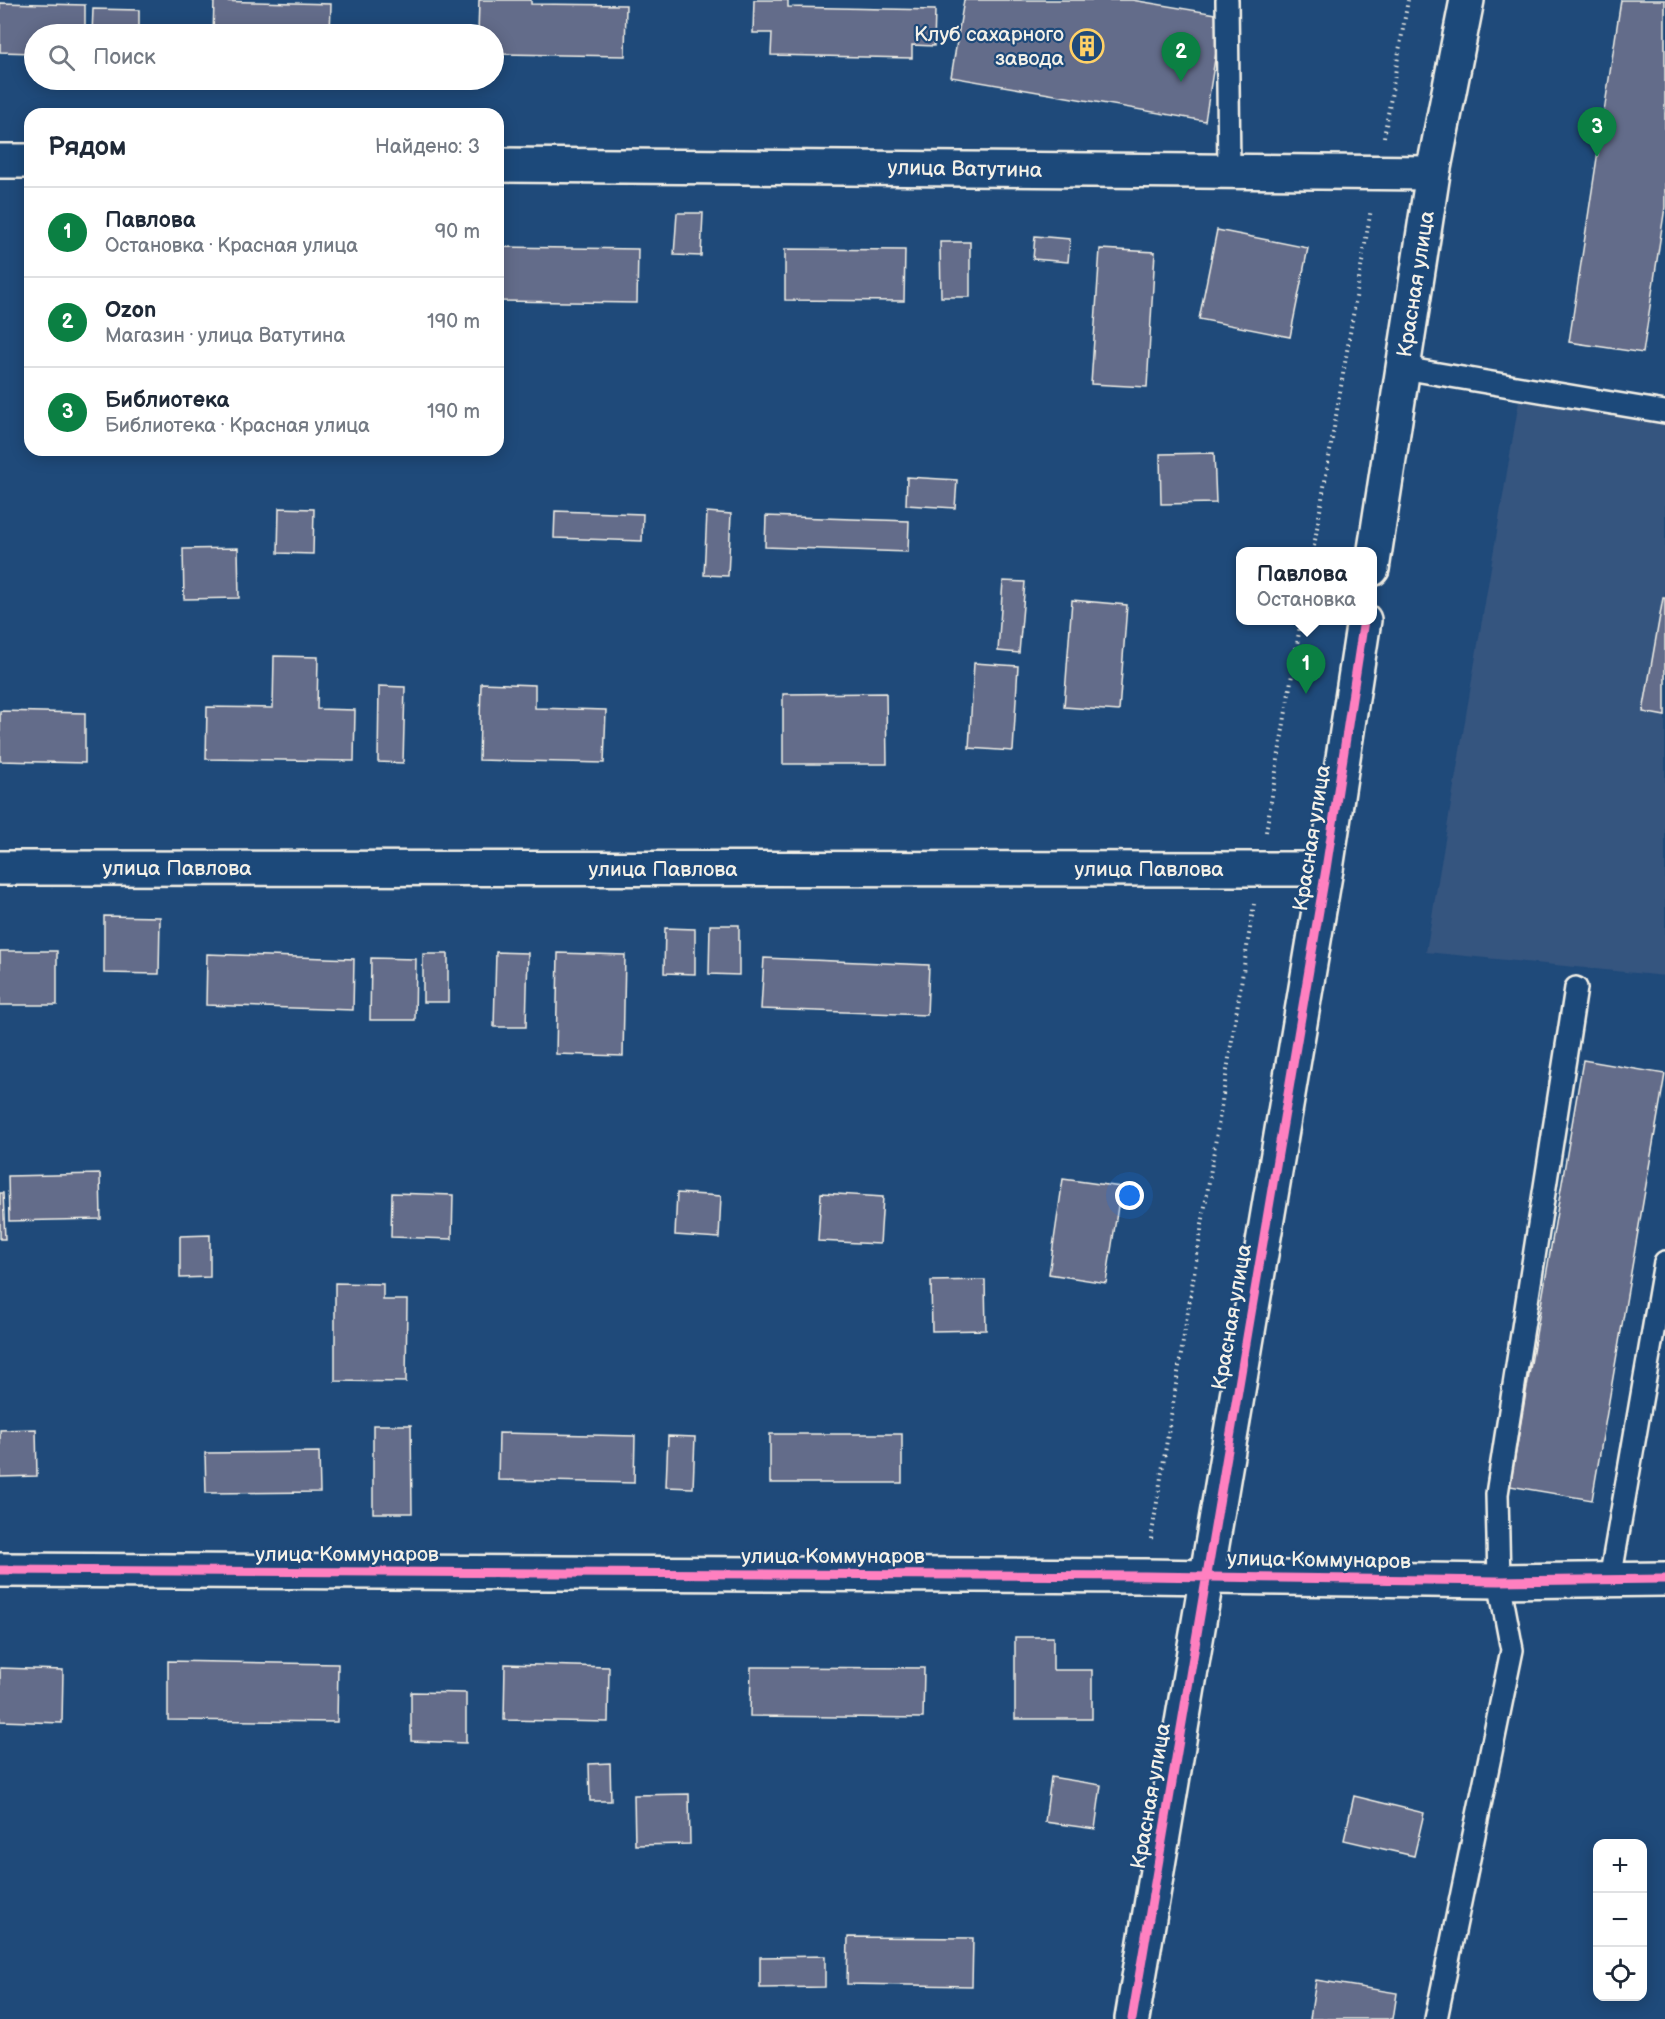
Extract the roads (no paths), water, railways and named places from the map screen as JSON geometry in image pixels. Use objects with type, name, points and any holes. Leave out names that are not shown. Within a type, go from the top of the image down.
[{"type":"street","name":"Красная улица","points":[[1375,547],[1433,173],[1467,0]]},
{"type":"street","points":[[0,161],[24,161]]},
{"type":"street","name":"улица Ватутина","points":[[504,165],[1433,173]]},
{"type":"street","name":"Красная улица","points":[[1132,2019],[1326,869],[1363,625]]},
{"type":"street","name":"улица Павлова","points":[[0,868],[1326,869]]},
{"type":"street","name":"улица Коммунаров","points":[[0,1570],[1145,1576],[1499,1581],[1665,1579]]},
{"type":"lane","points":[[1227,0],[1229,171]]},
{"type":"lane","points":[[1403,368],[1665,412]]},
{"type":"lane","points":[[1436,2019],[1512,1650],[1499,1581],[1497,1494],[1576,988]]},
{"type":"lane","points":[[1610,1580],[1665,1263]]},
{"type":"place","name":"Клуб сахарного завода","points":[[1087,46]]},
{"type":"place","name":"Ozon","points":[[1181,82]]},
{"type":"place","name":"Библиотека","points":[[1597,157]]},
{"type":"place","name":"Павлова","points":[[1306,694]]}]
